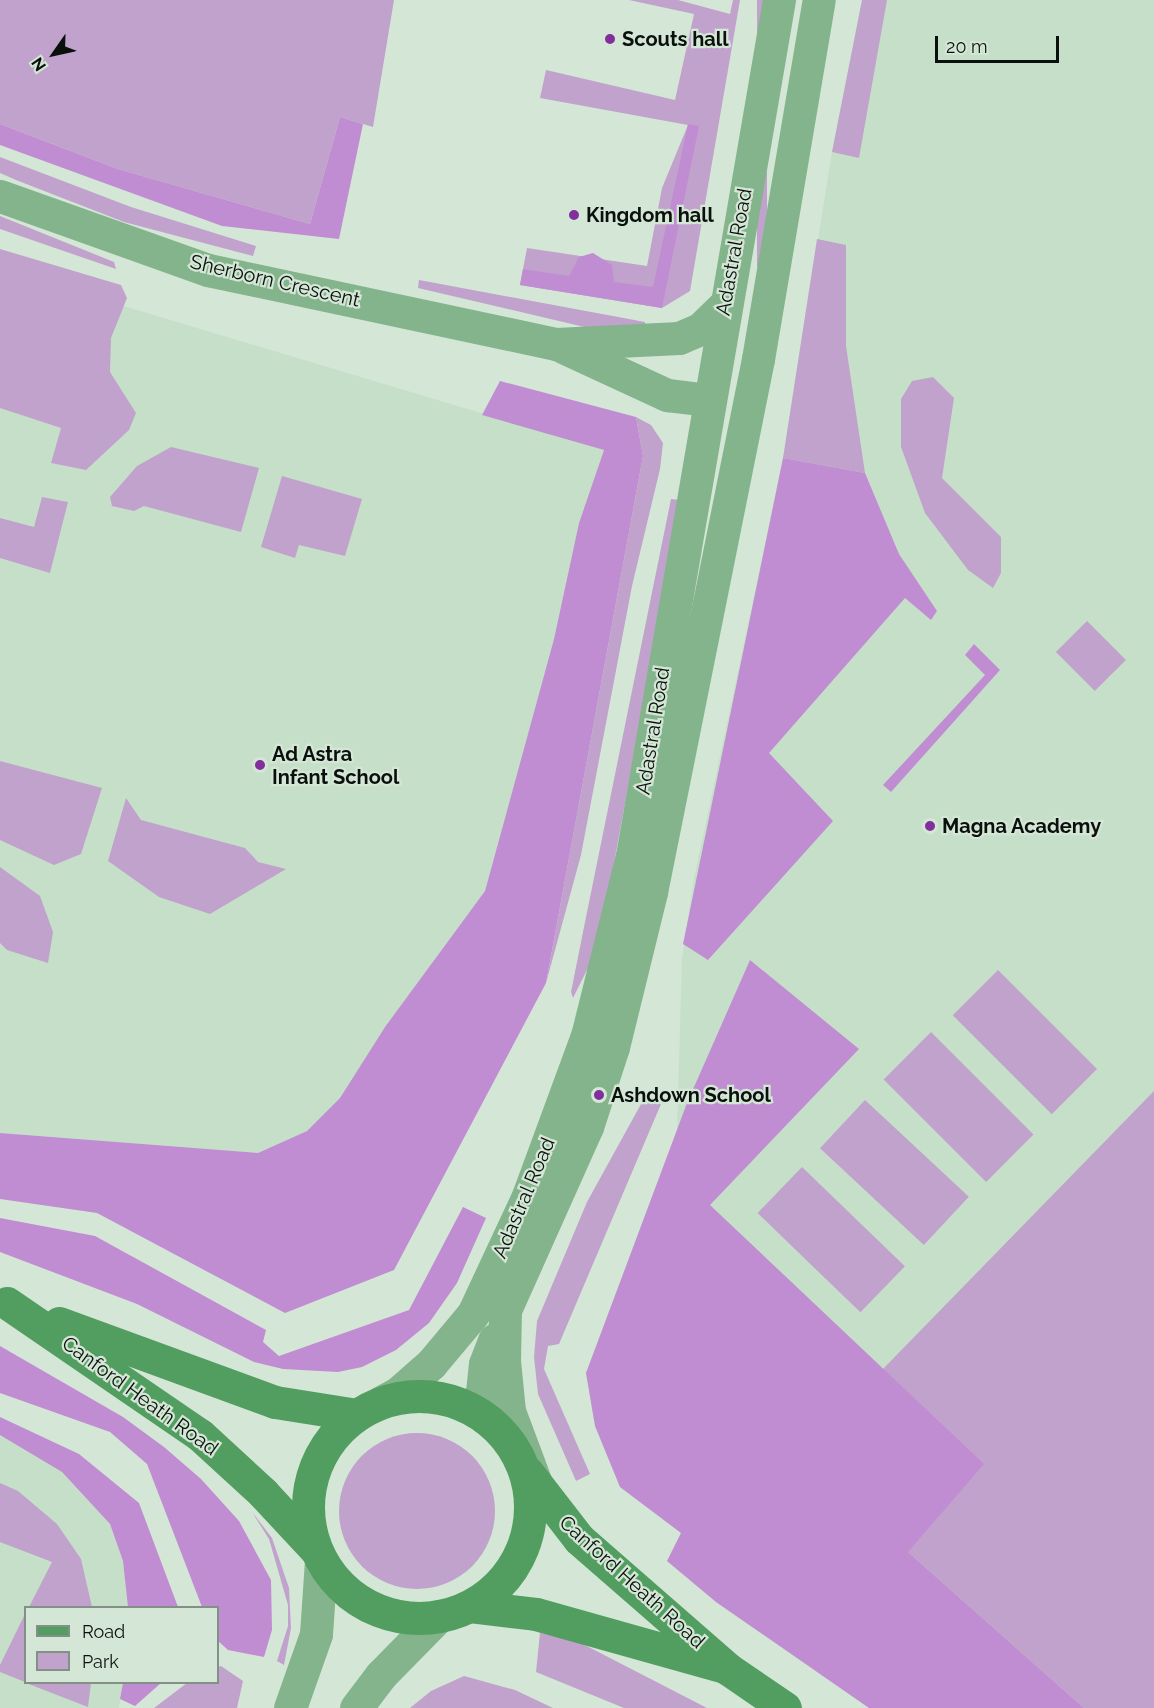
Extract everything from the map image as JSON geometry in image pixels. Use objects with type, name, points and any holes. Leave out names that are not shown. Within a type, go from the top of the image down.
[{"type":"main road","name":"Canford Heath Road","points":[[4,1301],[275,1402],[369,1408],[414,1396],[439,1397],[485,1418],[506,1437],[529,1473],[579,1539],[728,1668],[785,1708]]},
{"type":"main road","name":"Canford Heath Road","points":[[4,1301],[200,1435],[263,1493],[319,1555],[339,1584],[371,1608],[400,1617],[439,1617],[470,1606],[536,1614],[728,1668]]},
{"type":"main road","points":[[319,1555],[308,1507],[312,1475],[333,1436],[369,1408]]},
{"type":"main road","points":[[470,1606],[502,1581],[524,1544],[530,1503],[529,1473]]},
{"type":"street","name":"Adastral Road","points":[[369,1408],[398,1393],[431,1364],[473,1314],[528,1196],[587,1036],[632,856],[701,436],[707,387],[725,304],[779,0]]},
{"type":"street","points":[[485,1418],[482,1392],[485,1364],[505,1310],[587,1127],[613,1047],[651,892],[743,431],[807,80],[819,0]]},
{"type":"street","points":[[743,431],[742,399],[707,387],[776,137],[807,80]]},
{"type":"street","name":"Sherborn Crescent","points":[[0,196],[208,270],[556,344],[707,387]]},
{"type":"street","name":"Sherborn Crescent","points":[[556,344],[653,341],[700,329],[725,304]]},
{"type":"street","name":"Sherborn Crescent","points":[[653,341],[707,387]]},
{"type":"street","points":[[505,1310],[504,1361],[509,1411],[529,1473]]},
{"type":"street","points":[[290,1708],[316,1634],[319,1555]]},
{"type":"street","points":[[356,1708],[381,1675],[439,1617]]},
{"type":"shaded area","name":"Magna Academy","points":[[862,0],[1154,0],[1154,1708],[869,1708],[716,1602],[667,1561],[681,1533],[620,1487],[595,1426],[586,1373],[677,1132],[682,959],[694,879],[783,459],[832,152]]},
{"type":"shaded area","points":[[340,117],[363,124],[339,239],[222,226],[0,145],[0,124],[118,169],[310,224]]},
{"type":"shaded area","points":[[688,124],[699,126],[662,308],[520,285],[523,269],[569,276],[579,257],[593,253],[612,265],[614,282],[653,287]]},
{"type":"shaded area","name":"Ad Astra Infant School","points":[[0,269],[604,450],[579,523],[554,639],[485,891],[385,1027],[340,1098],[307,1131],[258,1153],[0,1133]]},
{"type":"shaded area","points":[[500,381],[636,417],[643,456],[546,983],[394,1270],[285,1313],[97,1213],[0,1199],[0,1133],[258,1153],[307,1131],[340,1098],[385,1027],[485,891],[554,639],[579,523],[604,450],[482,415]]},
{"type":"shaded area","points":[[783,458],[865,473],[899,554],[937,611],[931,620],[905,598],[769,753],[833,821],[708,960],[683,944]]},
{"type":"shaded area","points":[[974,644],[1000,670],[891,792],[883,785],[985,675],[965,655]]},
{"type":"shaded area","points":[[750,960],[859,1049],[710,1205],[984,1464],[908,1552],[1084,1708],[869,1708],[716,1602],[667,1561],[681,1533],[620,1487],[595,1426],[586,1373],[687,1103]]},
{"type":"shaded area","points":[[463,1207],[486,1218],[457,1283],[429,1323],[396,1350],[362,1367],[338,1372],[283,1369],[254,1362],[137,1304],[0,1252],[0,1218],[95,1236],[266,1330],[263,1342],[279,1356],[409,1310]]},
{"type":"shaded area","points":[[0,1346],[123,1417],[164,1447],[201,1479],[239,1521],[271,1580],[272,1630],[264,1657],[228,1650],[219,1642],[219,1606],[202,1606],[147,1464],[110,1432],[0,1393]]},
{"type":"shaded area","points":[[0,1417],[79,1454],[139,1503],[178,1606],[128,1606],[123,1561],[110,1524],[62,1472],[0,1435]]},
{"type":"shaded area","points":[[0,1434],[62,1472],[110,1524],[123,1561],[128,1606],[24,1606],[24,1684],[123,1684],[119,1708],[0,1708]]},
{"type":"shaded area","points":[[123,1684],[160,1684],[135,1706],[120,1699]]},
{"type":"green space","points":[[0,0],[394,0],[373,127],[340,117],[310,224],[118,169],[0,124]]},
{"type":"green space","points":[[629,0],[678,0],[730,14],[733,0],[740,0],[690,291],[662,308],[520,285],[527,248],[647,266],[662,188],[688,125],[540,98],[546,70],[675,100],[694,14]]},
{"type":"green space","points":[[757,0],[767,0],[767,267],[757,267]]},
{"type":"green space","points":[[862,0],[887,0],[859,158],[832,152]]},
{"type":"green space","points":[[0,157],[131,207],[256,246],[253,256],[124,222],[16,180],[0,173]]},
{"type":"green space","points":[[0,216],[114,262],[116,269],[0,229]]},
{"type":"green space","points":[[817,239],[846,245],[846,346],[865,473],[783,458]]},
{"type":"green space","points":[[0,249],[121,285],[127,298],[111,338],[110,372],[136,413],[129,430],[86,470],[51,463],[61,428],[0,408]]},
{"type":"green space","points":[[419,280],[645,322],[645,331],[593,329],[418,288]]},
{"type":"green space","points":[[933,377],[954,398],[942,478],[1001,537],[1001,573],[993,588],[968,570],[925,513],[901,447],[901,399],[912,381]]},
{"type":"green space","points":[[636,417],[651,425],[663,443],[660,469],[632,586],[581,855],[546,983],[643,456]]},
{"type":"green space","points":[[171,447],[259,468],[241,532],[144,506],[134,511],[112,506],[110,497],[137,466]]},
{"type":"green space","points":[[282,476],[362,499],[345,556],[299,545],[295,558],[261,547]]},
{"type":"green space","points":[[42,497],[68,502],[50,573],[0,558],[0,518],[34,527]]},
{"type":"green space","points":[[671,499],[680,500],[599,946],[573,998],[571,992]]},
{"type":"green space","points":[[1087,621],[1126,660],[1095,691],[1056,652]]},
{"type":"green space","points":[[0,761],[102,788],[81,854],[54,865],[0,840]]},
{"type":"green space","points":[[126,798],[141,820],[245,848],[258,862],[286,869],[210,914],[159,897],[108,861]]},
{"type":"green space","points":[[0,867],[40,896],[53,932],[48,963],[7,950],[0,943]]},
{"type":"green space","points":[[998,970],[1097,1069],[1052,1114],[953,1015]]},
{"type":"green space","points":[[931,1032],[1034,1135],[986,1182],[884,1079]]},
{"type":"green space","points":[[1154,1091],[1154,1708],[1084,1708],[908,1552],[882,1370]]},
{"type":"green space","points":[[646,1095],[661,1104],[559,1344],[548,1346],[544,1369],[590,1474],[576,1481],[538,1394],[534,1357],[537,1321],[587,1202]]},
{"type":"green space","points":[[865,1100],[969,1197],[924,1245],[820,1148]]},
{"type":"green space","points":[[802,1167],[905,1266],[860,1312],[758,1213]]},
{"type":"green space","points":[[417,1433],[432,1434],[447,1439],[472,1456],[489,1481],[494,1496],[494,1526],[489,1541],[472,1566],[447,1583],[432,1588],[417,1589],[402,1588],[387,1583],[362,1566],[345,1541],[340,1526],[339,1511],[340,1496],[345,1481],[362,1456],[387,1439],[402,1434]]},
{"type":"green space","points":[[0,1483],[18,1491],[57,1524],[81,1559],[92,1606],[30,1606],[52,1562],[0,1542]]},
{"type":"green space","points":[[252,1512],[272,1538],[289,1588],[291,1628],[284,1665],[277,1661],[288,1626],[288,1605],[269,1539]]},
{"type":"green space","points":[[24,1616],[24,1682],[0,1672],[0,1665]]},
{"type":"green space","points":[[540,1633],[577,1641],[707,1708],[624,1708],[536,1672]]},
{"type":"green space","points":[[219,1667],[243,1681],[237,1708],[154,1708],[186,1684],[219,1684]]},
{"type":"green space","points":[[464,1676],[515,1690],[553,1708],[410,1708],[431,1691]]},
{"type":"green space","points":[[29,1684],[91,1684],[88,1707]]},
{"type":"place","name":"Scouts hall","points":[[610,39]]},
{"type":"place","name":"Kingdom hall","points":[[574,215]]},
{"type":"place","name":"Ad Astra Infant School","points":[[260,765]]},
{"type":"place","name":"Magna Academy","points":[[930,826]]},
{"type":"place","name":"Ashdown School","points":[[599,1095]]}]
